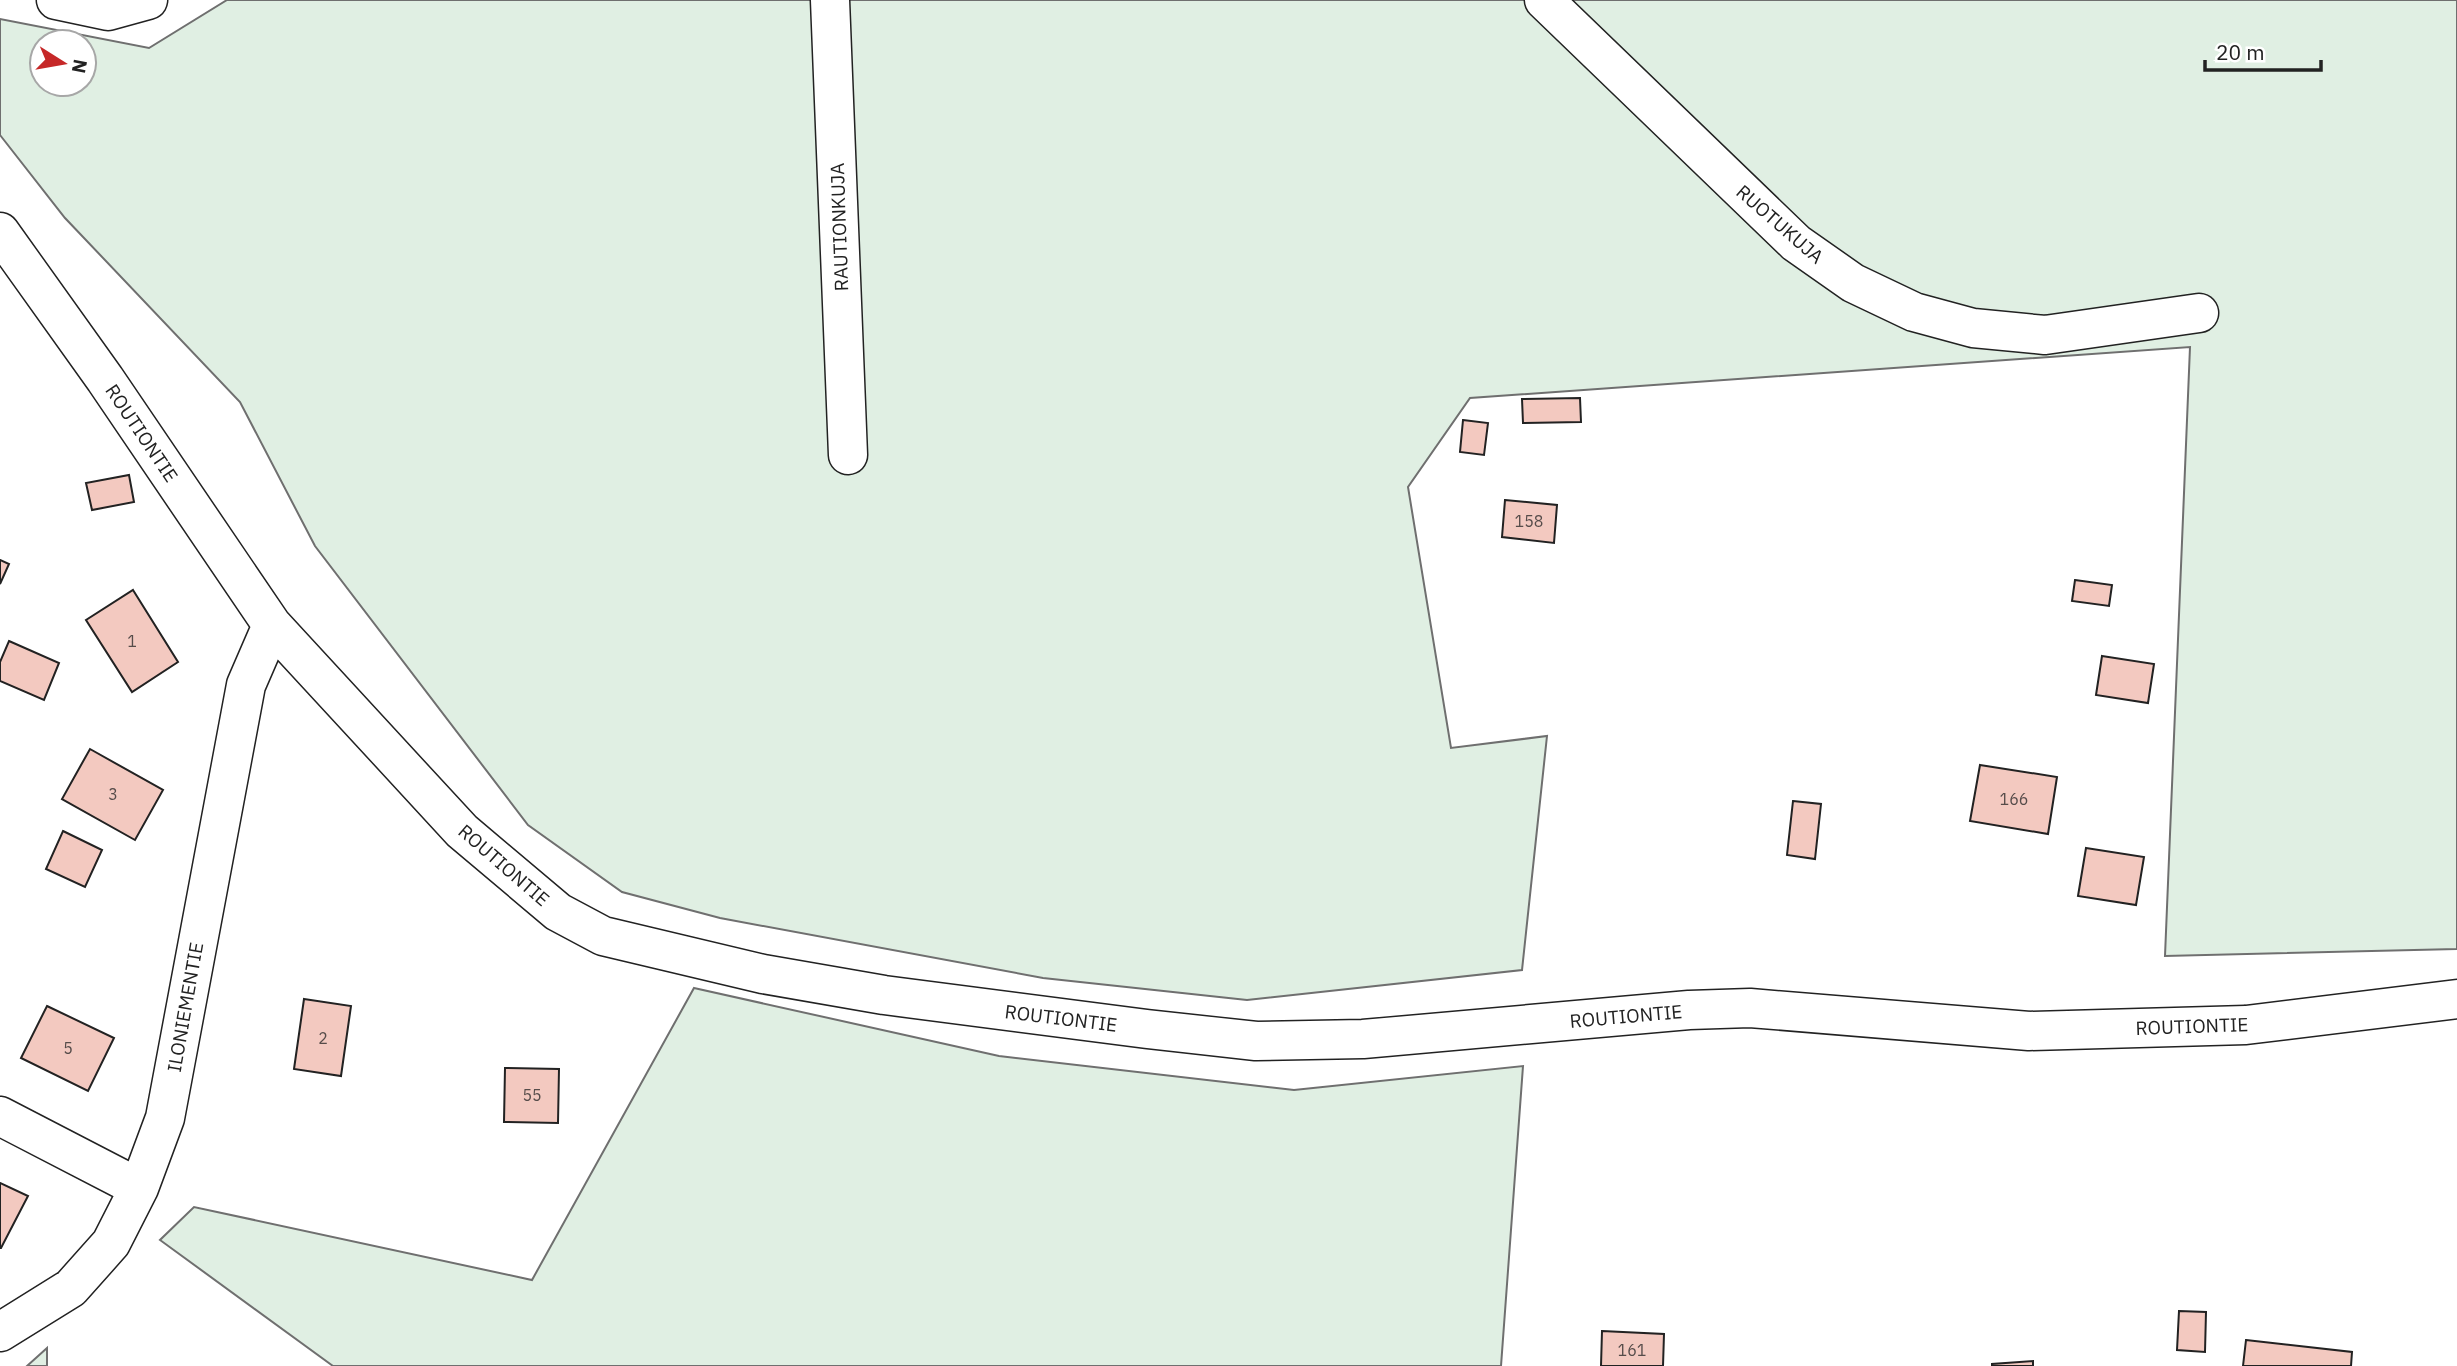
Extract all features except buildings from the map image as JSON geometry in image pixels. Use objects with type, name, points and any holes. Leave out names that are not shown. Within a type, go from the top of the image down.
[{"type":"street","points":[[56,0],[108,11],[148,0]]},
{"type":"street","name":"RAUTIONKUJA","points":[[830,0],[848,455]]},
{"type":"street","name":"RUOTUKUJA","points":[[1544,0],[1796,243],[1853,283],[1914,312],[1973,328],[2033,334],[2045,335],[2199,313]]},
{"type":"street","name":"ROUTIONTIE","points":[[0,232],[105,379],[272,625],[462,831],[558,912],[603,936],[763,974],[871,993],[1256,1041],[1363,1039],[1689,1010],[1750,1008],[2029,1031],[2246,1025],[2457,999]]},
{"type":"street","name":"ILONIEMENTIE","points":[[0,1332],[71,1288],[111,1243],[139,1188],[165,1118],[246,685],[272,625]]},
{"type":"street","points":[[0,1116],[139,1188]]},
{"type":"green space","points":[[227,0],[2457,0],[2457,949],[2165,956],[2190,347],[1470,398],[1408,487],[1451,748],[1547,736],[1522,970],[1247,1000],[1043,978],[720,918],[622,892],[528,825],[315,546],[240,402],[65,218],[0,135],[0,19],[46,28],[28,28],[28,98],[98,98],[98,38],[149,48]]},
{"type":"green space","points":[[694,988],[999,1056],[1294,1090],[1523,1066],[1501,1366],[333,1366],[160,1240],[194,1207],[532,1280]]},
{"type":"green space","points":[[47,1348],[47,1366],[27,1366]]}]
